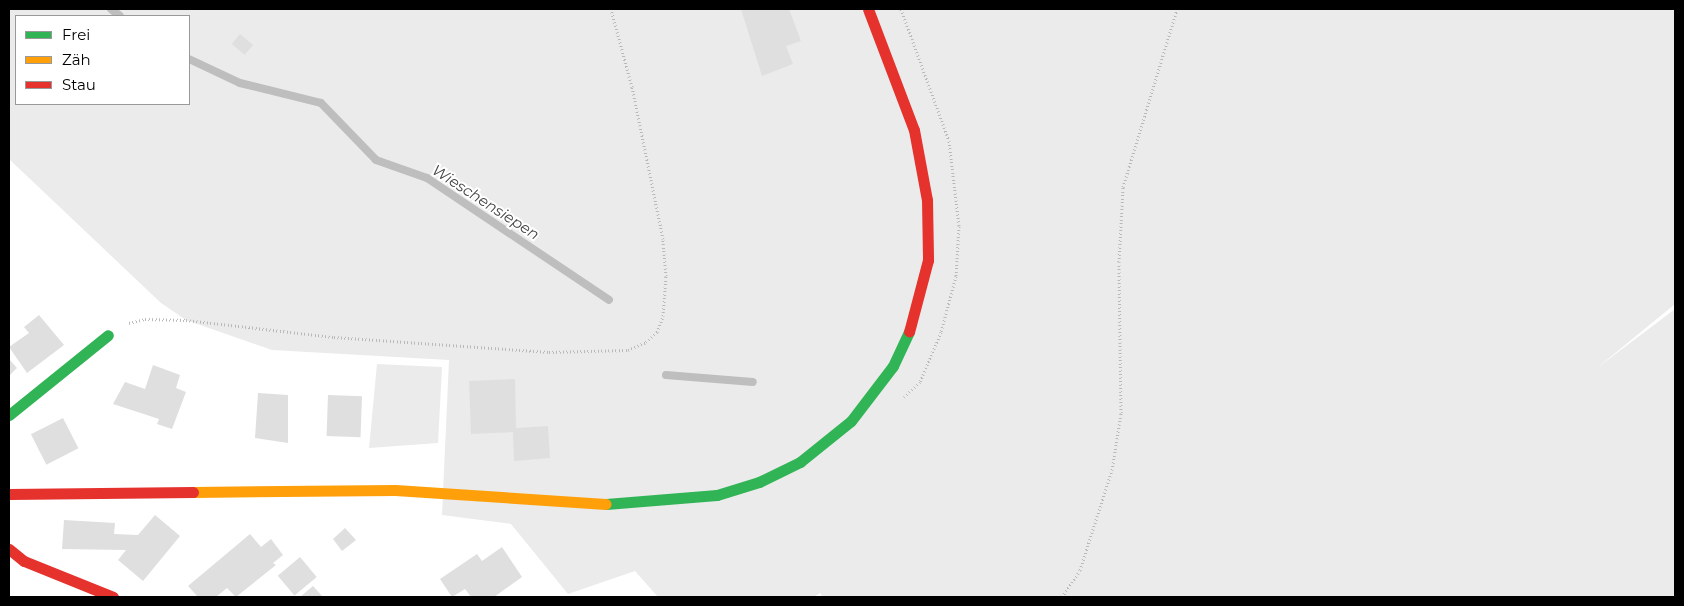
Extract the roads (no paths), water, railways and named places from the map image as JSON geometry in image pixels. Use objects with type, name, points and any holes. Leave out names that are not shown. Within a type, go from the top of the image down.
[{"type":"main road","points":[[9,494],[395,490],[631,504],[717,495],[759,482],[800,462],[851,421],[893,366],[914,318],[928,260],[927,200],[916,138],[895,74],[868,9]]},
{"type":"main road","points":[[9,414],[108,335]]},
{"type":"main road","points":[[9,549],[24,560],[113,597]]},
{"type":"waterway","name":"Wieschensiepen","points":[[111,9],[119,15]]},
{"type":"waterway","name":"Wieschensiepen","points":[[190,59],[240,83],[321,103],[376,160],[427,178],[609,300]]},
{"type":"waterway","name":"Wieschensiepen","points":[[666,375],[753,382]]}]
